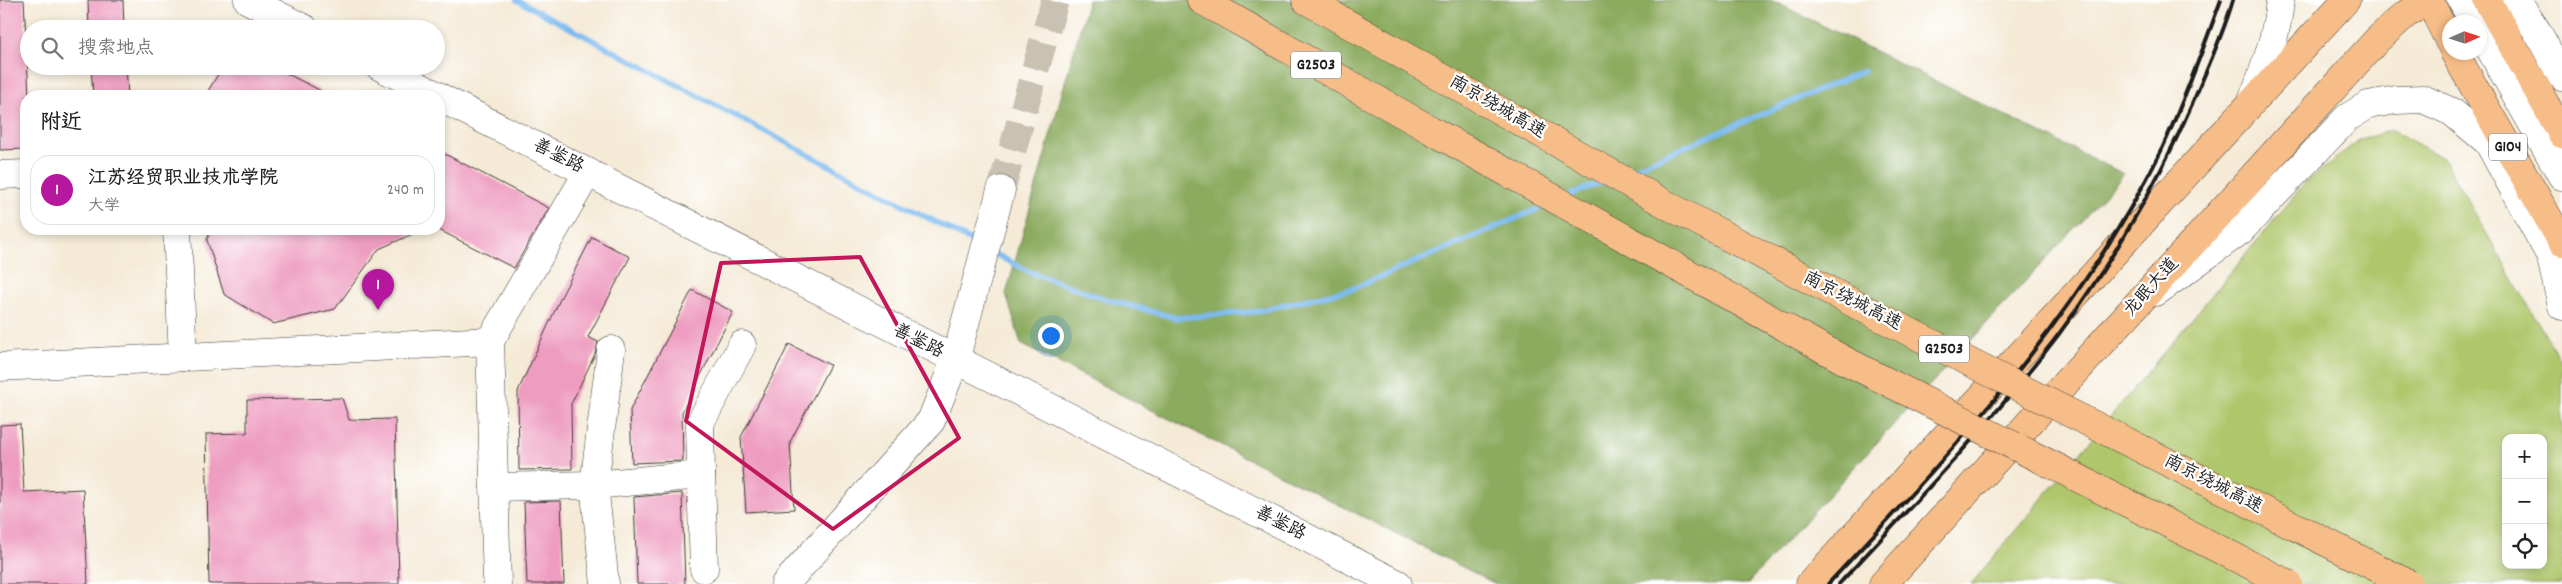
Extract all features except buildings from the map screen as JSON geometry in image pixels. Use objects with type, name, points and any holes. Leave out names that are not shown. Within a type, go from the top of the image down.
[{"type":"main road","name":"G2503","points":[[1200,0],[1842,360],[2288,584]]},
{"type":"main road","name":"南京绕城高速","points":[[1306,0],[1669,206],[1852,302],[2409,584]]},
{"type":"main road","points":[[1810,584],[2252,100],[2346,0]]},
{"type":"main road","name":"G104","points":[[2429,0],[2442,28]]},
{"type":"main road","name":"龙眠大道","points":[[1883,584],[2377,40],[2406,14],[2429,0]]},
{"type":"main road","points":[[2487,0],[2562,134]]},
{"type":"main road","name":"G104","points":[[2458,60],[2558,256]]},
{"type":"street","points":[[248,0],[287,20]]},
{"type":"street","points":[[2252,100],[2266,66],[2278,21],[2280,0]]},
{"type":"street","points":[[2461,0],[2470,15]]},
{"type":"street","points":[[2516,0],[2537,30],[2562,77]]},
{"type":"street","points":[[2487,43],[2562,176]]},
{"type":"street","points":[[2457,60],[2488,142],[2558,256],[2562,306]]},
{"type":"street","name":"善鉴路","points":[[397,75],[426,90]]},
{"type":"street","points":[[2132,309],[2240,232],[2347,118],[2368,106],[2396,100],[2423,99],[2452,112],[2488,142]]},
{"type":"street","name":"善鉴路","points":[[445,100],[956,361],[1398,584]]},
{"type":"street","points":[[497,584],[490,341],[588,172]]},
{"type":"street","points":[[0,175],[20,174]]},
{"type":"street","points":[[785,584],[931,421],[956,361],[1001,190]]},
{"type":"street","points":[[177,235],[183,357]]},
{"type":"street","points":[[0,367],[490,341]]},
{"type":"street","points":[[704,569],[700,423],[742,345]]},
{"type":"street","points":[[605,584],[594,485],[611,350]]},
{"type":"street","points":[[494,487],[594,485],[701,475]]},
{"type":"highlighted area","points":[[860,257],[959,438],[833,529],[686,421],[721,263]]},
{"type":"green space","points":[[1088,0],[1771,0],[2124,174],[1747,584],[1496,584],[1021,344],[1006,294]]},
{"type":"green space","points":[[2392,130],[2443,158],[2562,364],[2562,584],[1971,584],[2305,183],[2359,140]]},
{"type":"waterway","points":[[517,0],[979,245]]},
{"type":"waterway","points":[[1625,172],[1864,71]]},
{"type":"waterway","points":[[1567,196],[1607,180]]},
{"type":"waterway","points":[[991,252],[1030,272],[1105,299],[1176,318],[1253,312],[1352,289],[1547,205]]},
{"type":"tunnel","points":[[1001,190],[1055,0]]},
{"type":"railway","points":[[1828,584],[1922,483],[2011,380],[2092,271],[2128,212],[2161,151],[2185,95],[2221,0]]},
{"type":"railway","points":[[1839,584],[1941,474],[2038,361],[2061,332],[2104,269],[2143,203],[2178,136],[2209,64],[2233,0]]},
{"type":"place","name":"江苏经贸职业技术学院","points":[[378,310]]}]
